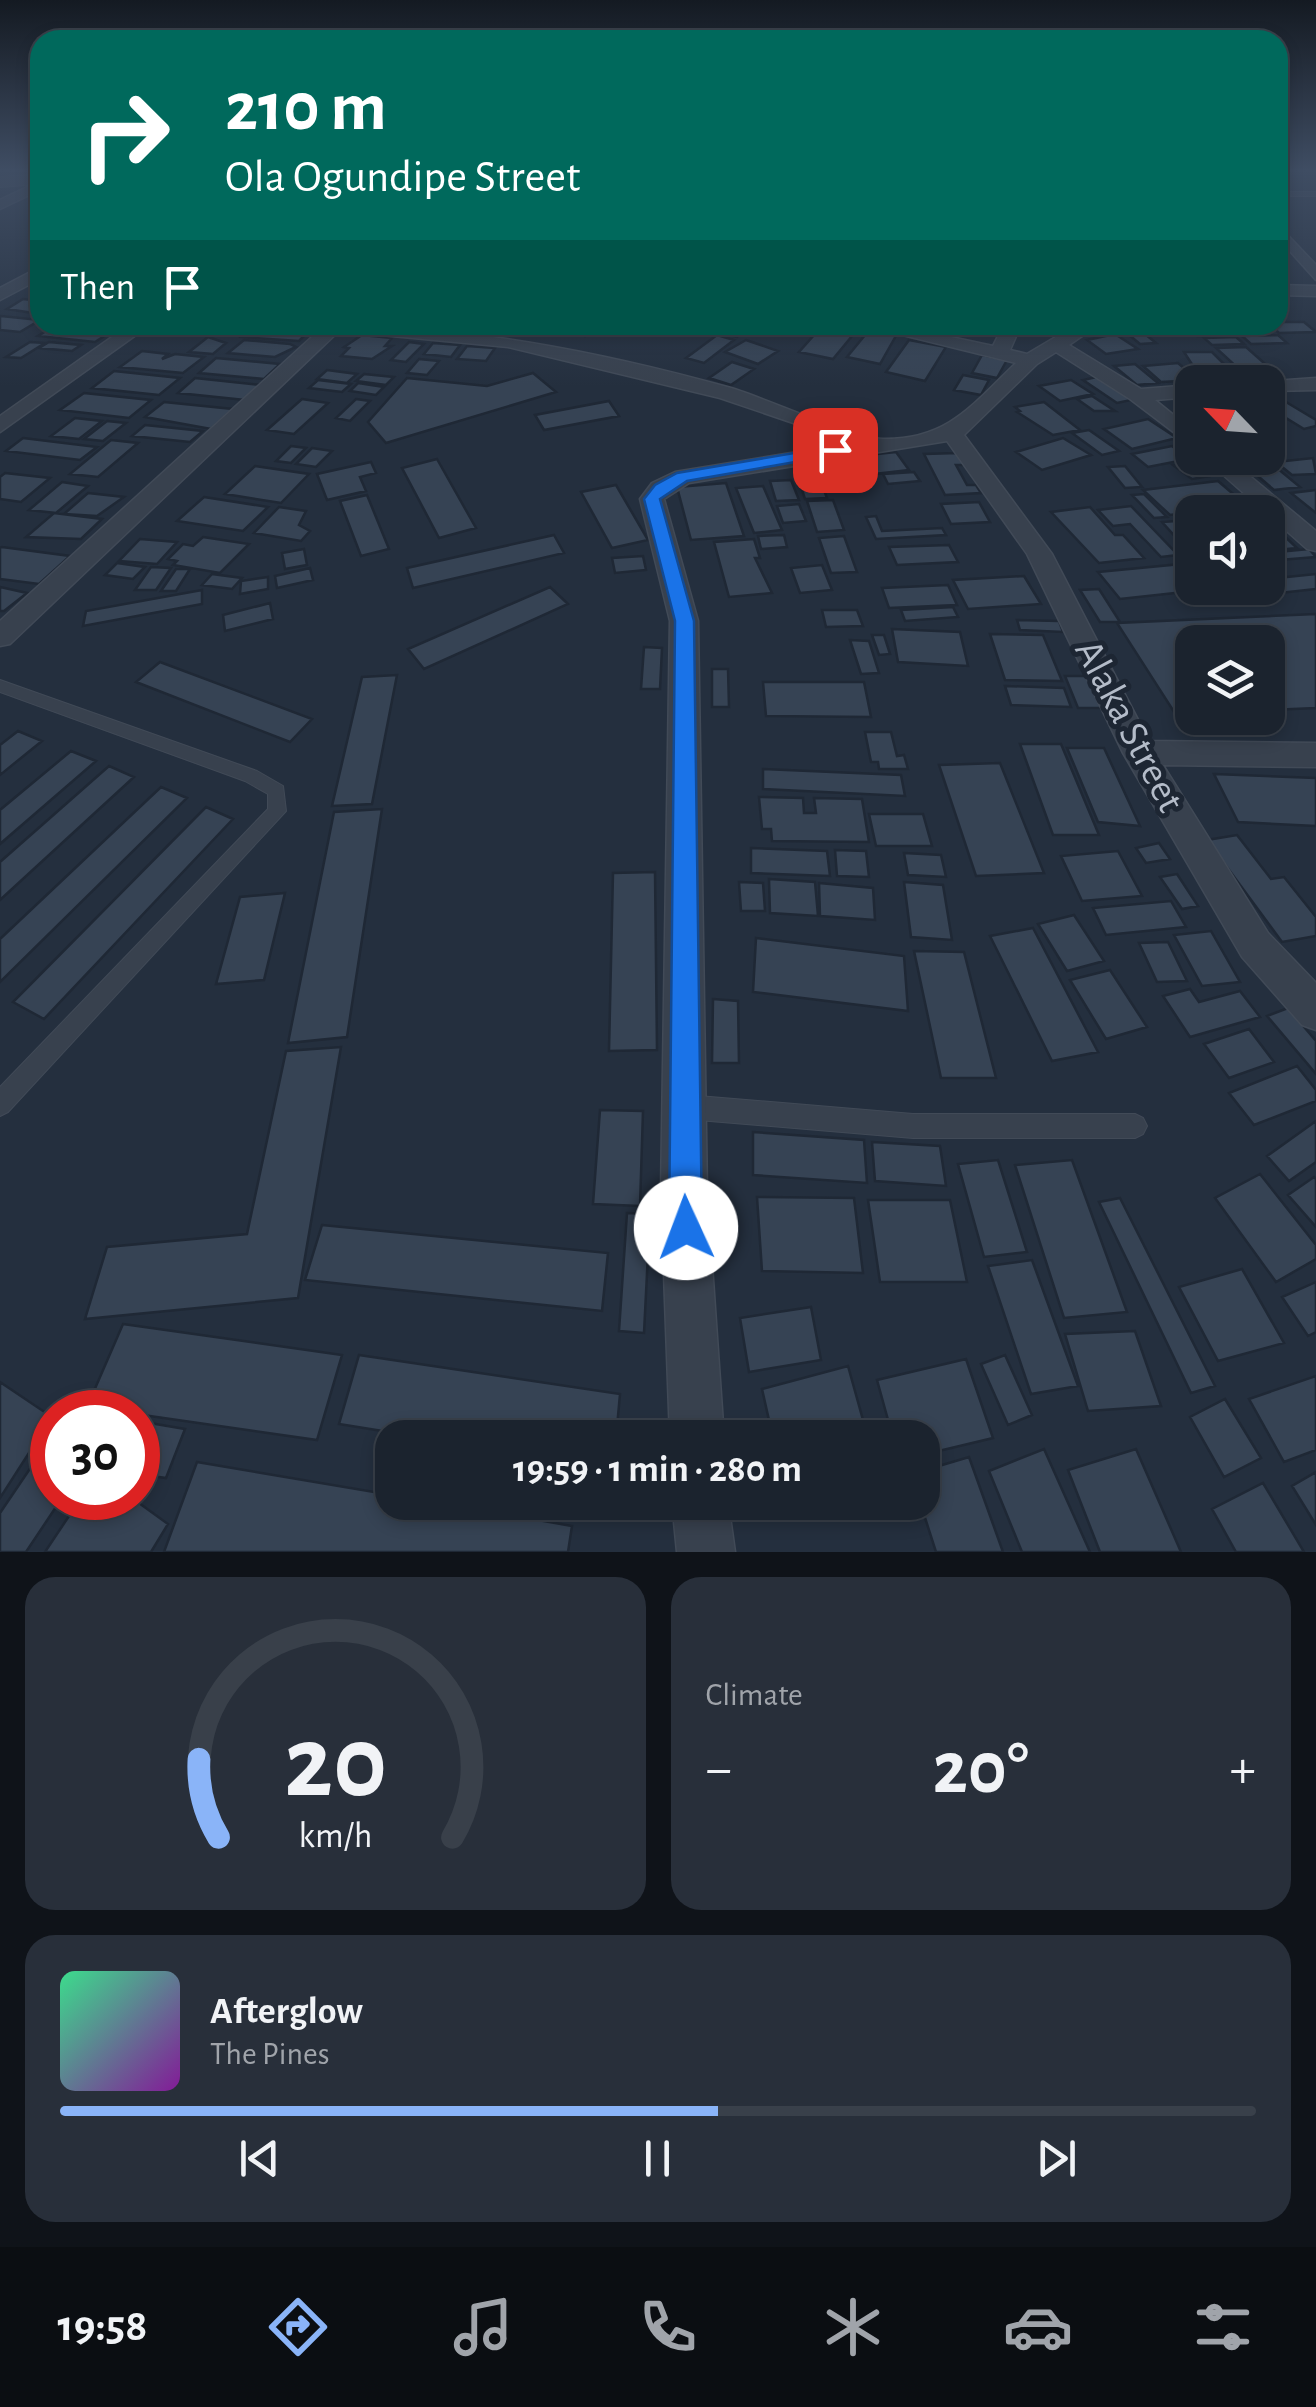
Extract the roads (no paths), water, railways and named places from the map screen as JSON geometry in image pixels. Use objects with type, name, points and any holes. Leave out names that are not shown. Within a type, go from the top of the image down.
[{"type":"street","points":[[1288,242],[1316,275]]},
{"type":"street","points":[[0,296],[30,278]]},
{"type":"street","points":[[1288,290],[1316,290]]},
{"type":"street","points":[[0,426],[127,335]]},
{"type":"street","points":[[0,637],[324,335]]},
{"type":"street","points":[[460,335],[508,342],[726,393],[874,444]]},
{"type":"street","points":[[917,335],[1030,360]]},
{"type":"street","points":[[999,353],[1008,335]]},
{"type":"street","points":[[696,1420],[684,1192],[684,621],[652,499],[660,488],[683,477],[953,434],[1030,360],[1073,335]]},
{"type":"street","points":[[1057,345],[1137,395],[1175,426]]},
{"type":"street","points":[[1285,385],[1316,384]]},
{"type":"street","points":[[1137,395],[1175,392]]},
{"type":"street","name":"Alaka Street","points":[[953,434],[1039,554],[1139,753],[1255,946],[1316,1011]]},
{"type":"street","points":[[1235,475],[1316,544]]},
{"type":"street","points":[[1139,753],[1316,755]]},
{"type":"street","points":[[702,1520],[706,1552]]},
{"type":"lane","points":[[0,686],[250,776],[276,791],[278,812],[0,1104]]},
{"type":"lane","points":[[685,1106],[913,1126],[1135,1126]]}]
